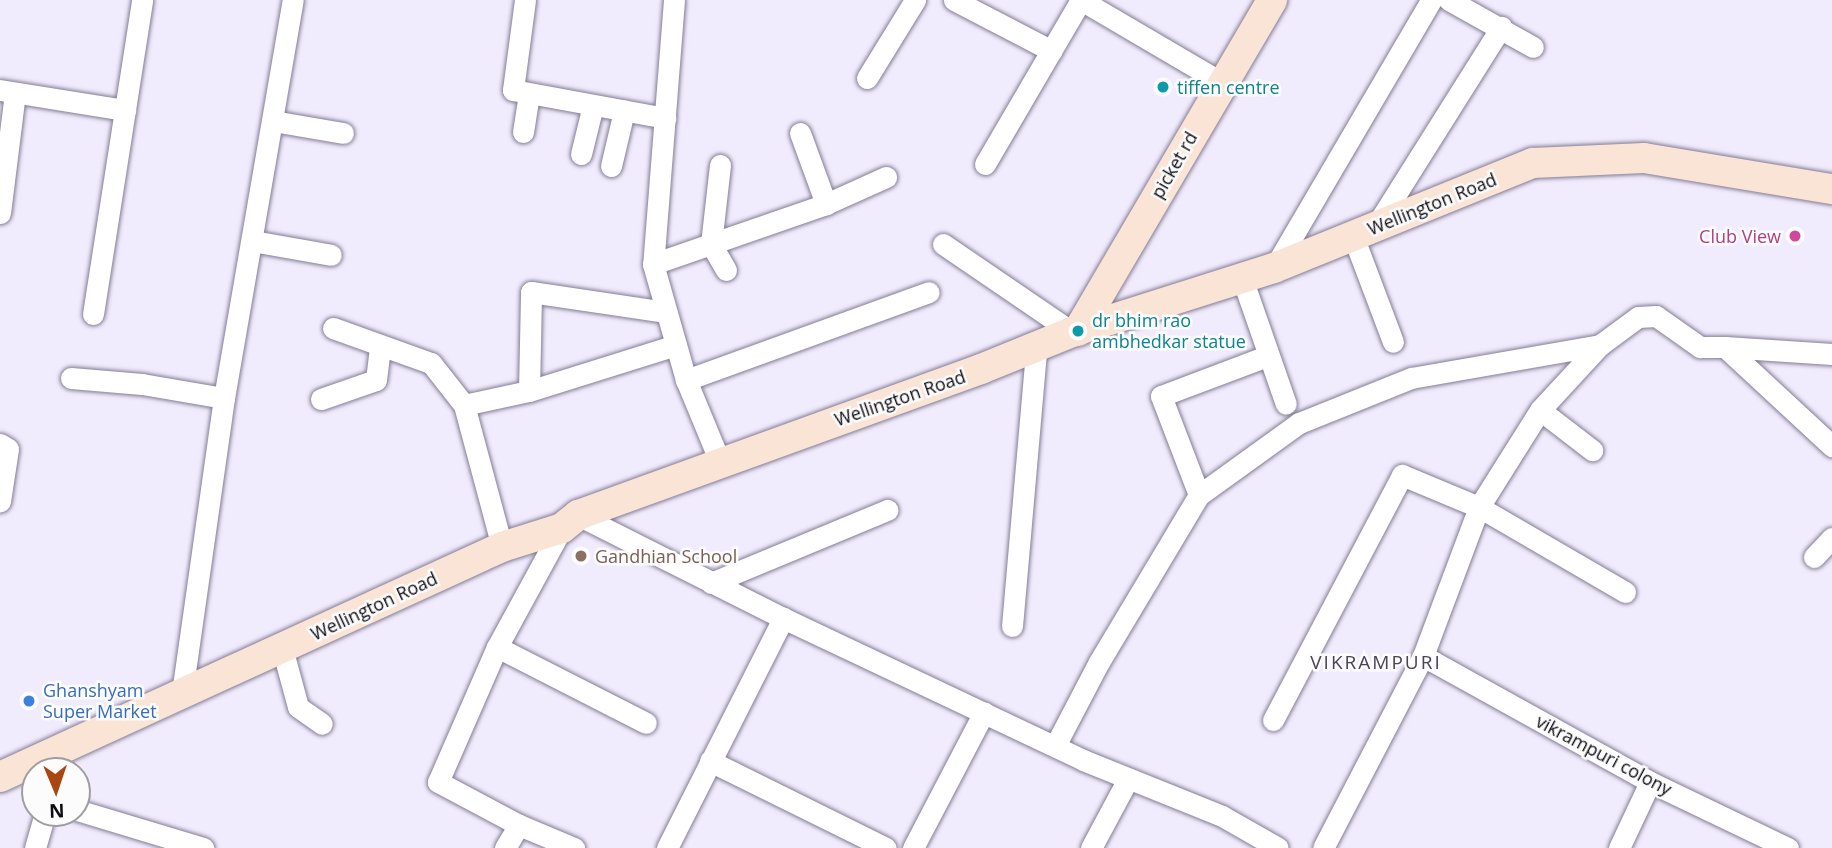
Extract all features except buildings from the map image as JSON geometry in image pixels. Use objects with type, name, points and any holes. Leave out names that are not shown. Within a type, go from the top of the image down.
[{"type":"main road","name":"picket rd","points":[[1075,331],[1272,0]]},
{"type":"main road","name":"Wellington Road","points":[[65,757],[183,693],[502,547],[720,462],[1036,349],[1075,331],[1274,268],[1533,163],[1644,158],[1832,189]]},
{"type":"main road","name":"Wellington Road","points":[[0,776],[21,770]]},
{"type":"street","points":[[93,314],[142,0]]},
{"type":"street","points":[[183,693],[224,398],[293,0]]},
{"type":"street","points":[[525,0],[513,90],[528,96],[665,118]]},
{"type":"street","points":[[674,0],[653,264],[686,380],[720,462]]},
{"type":"street","points":[[867,78],[915,0]]},
{"type":"street","points":[[954,0],[1052,51]]},
{"type":"street","points":[[985,164],[1081,0],[1222,82]]},
{"type":"street","points":[[1274,268],[1430,0]]},
{"type":"street","points":[[1449,0],[1533,47]]},
{"type":"street","points":[[1393,342],[1363,232],[1501,27]]},
{"type":"street","points":[[0,213],[7,91],[125,110]]},
{"type":"street","points":[[523,132],[528,96]]},
{"type":"street","points":[[581,154],[593,105]]},
{"type":"street","points":[[611,166],[624,111]]},
{"type":"street","points":[[273,121],[343,133]]},
{"type":"street","points":[[800,133],[826,204]]},
{"type":"street","points":[[720,165],[711,244],[726,270]]},
{"type":"street","points":[[653,264],[826,204],[886,177]]},
{"type":"street","points":[[252,241],[331,255]]},
{"type":"street","points":[[943,244],[1075,331]]},
{"type":"street","points":[[1242,278],[1267,356],[1286,404]]},
{"type":"street","points":[[529,391],[531,292],[667,312]]},
{"type":"street","points":[[686,380],[929,292]]},
{"type":"street","points":[[1323,848],[1423,656],[1479,507],[1540,410],[1600,345],[1639,317],[1657,316],[1700,347],[1832,354]]},
{"type":"street","points":[[333,328],[431,363],[464,405],[502,547]]},
{"type":"street","points":[[464,405],[529,391],[676,345]]},
{"type":"street","points":[[1055,746],[1099,662],[1199,495],[1299,423],[1410,378],[1600,345]]},
{"type":"street","points":[[321,399],[376,380],[380,346]]},
{"type":"street","points":[[1725,347],[1832,446]]},
{"type":"street","points":[[1012,626],[1036,349]]},
{"type":"street","points":[[1199,495],[1161,396],[1267,356]]},
{"type":"street","points":[[71,378],[142,384],[224,398]]},
{"type":"street","points":[[1540,410],[1592,450]]},
{"type":"street","points":[[0,444],[8,449],[0,501]]},
{"type":"street","points":[[1273,720],[1402,475],[1479,507],[1625,592]]},
{"type":"street","points":[[711,583],[887,510]]},
{"type":"street","points":[[574,848],[519,825],[438,782],[497,647],[570,522],[711,583],[1128,779],[1222,816],[1278,848]]},
{"type":"street","points":[[1814,557],[1832,538]]},
{"type":"street","points":[[667,848],[783,618]]},
{"type":"street","points":[[497,647],[646,723]]},
{"type":"street","points":[[282,648],[298,707],[322,724]]},
{"type":"street","name":"vikrampuri colony","points":[[1423,656],[1650,782],[1788,848]]},
{"type":"street","points":[[913,848],[984,712]]},
{"type":"street","points":[[710,761],[886,848]]},
{"type":"street","points":[[1091,848],[1128,779]]},
{"type":"street","points":[[1619,848],[1650,782]]},
{"type":"street","points":[[91,814],[203,848]]},
{"type":"street","points":[[505,848],[519,825]]},
{"type":"street","points":[[35,848],[41,827]]},
{"type":"place","name":"tiffen centre","points":[[1163,87]]},
{"type":"place","name":"Club View","points":[[1795,236]]},
{"type":"place","name":"dr bhim rao ambhedkar statue","points":[[1078,331]]},
{"type":"place","name":"Gandhian School","points":[[581,556]]},
{"type":"place","name":"Ghanshyam Super Market","points":[[29,701]]},
{"type":"district","name":"VIKRAMPURI","points":[[1376,663]]}]
